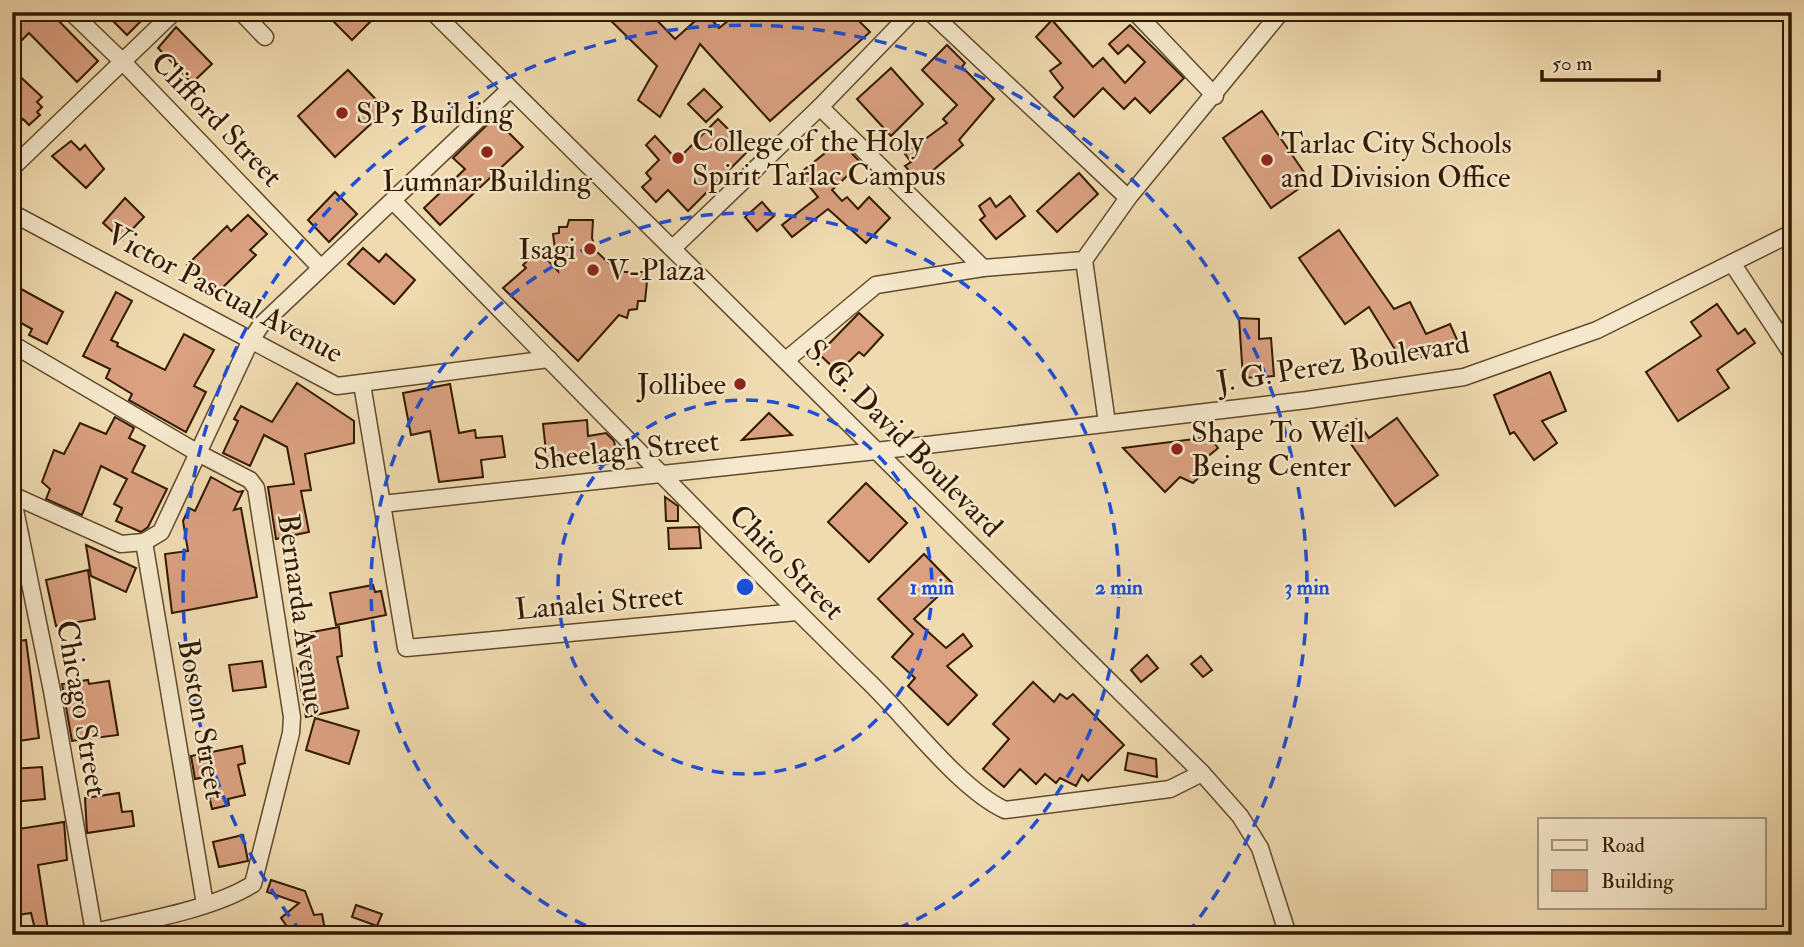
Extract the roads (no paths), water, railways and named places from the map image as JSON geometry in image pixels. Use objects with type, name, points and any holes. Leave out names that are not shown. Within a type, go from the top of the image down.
[{"type":"street","name":"Clifford Street","points":[[71,12],[122,61],[320,267]]},
{"type":"street","points":[[12,168],[174,12]]},
{"type":"street","points":[[241,12],[265,37]]},
{"type":"street","name":"S. G. David Boulevard","points":[[433,12],[1202,773],[1240,816],[1260,848],[1288,935]]},
{"type":"street","points":[[673,248],[820,107],[912,12]]},
{"type":"street","points":[[930,12],[1128,198]]},
{"type":"street","points":[[1135,12],[1215,96]]},
{"type":"street","points":[[1107,422],[1084,260],[1128,198],[1215,96],[1281,12]]},
{"type":"street","points":[[12,495],[121,544],[144,542],[161,532],[250,342],[261,325],[509,90]]},
{"type":"street","points":[[820,107],[984,268]]},
{"type":"street","name":"Chito Street","points":[[393,201],[659,474],[887,699],[982,800],[1004,810],[1170,789],[1202,773]]},
{"type":"street","name":"Victor Pascual Avenue","points":[[12,213],[323,381],[337,386],[362,384],[406,648]]},
{"type":"street","name":"J. G. Perez Boulevard","points":[[876,451],[1307,400],[1464,377],[1597,330],[1792,233]]},
{"type":"street","points":[[786,360],[876,285],[984,268],[1084,260]]},
{"type":"street","points":[[1732,263],[1792,354]]},
{"type":"street","points":[[12,344],[198,453]]},
{"type":"street","points":[[362,384],[549,359]]},
{"type":"street","name":"Sheelagh Street","points":[[382,503],[876,451]]},
{"type":"street","name":"Bernarda Avenue","points":[[87,933],[205,904],[237,894],[253,884],[291,733],[292,717],[256,488],[250,480],[198,453]]},
{"type":"street","name":"Chicago Street","points":[[12,495],[52,691],[87,933]]},
{"type":"street","name":"Boston Street","points":[[144,542],[205,904]]},
{"type":"street","name":"Lanalei Street","points":[[406,648],[797,612]]},
{"type":"place","name":"SP5 Building","points":[[342,113]]},
{"type":"place","name":"Lumnar Building","points":[[487,152]]},
{"type":"place","name":"College of the Holy Spirit Tarlac Campus","points":[[678,158]]},
{"type":"place","name":"Tarlac City Schools and Division Office","points":[[1267,160]]},
{"type":"place","name":"Isagi","points":[[590,249]]},
{"type":"place","name":"V-Plaza","points":[[593,270]]},
{"type":"place","name":"Jollibee","points":[[740,384]]},
{"type":"place","name":"Shape To Well Being Center","points":[[1177,449]]}]
